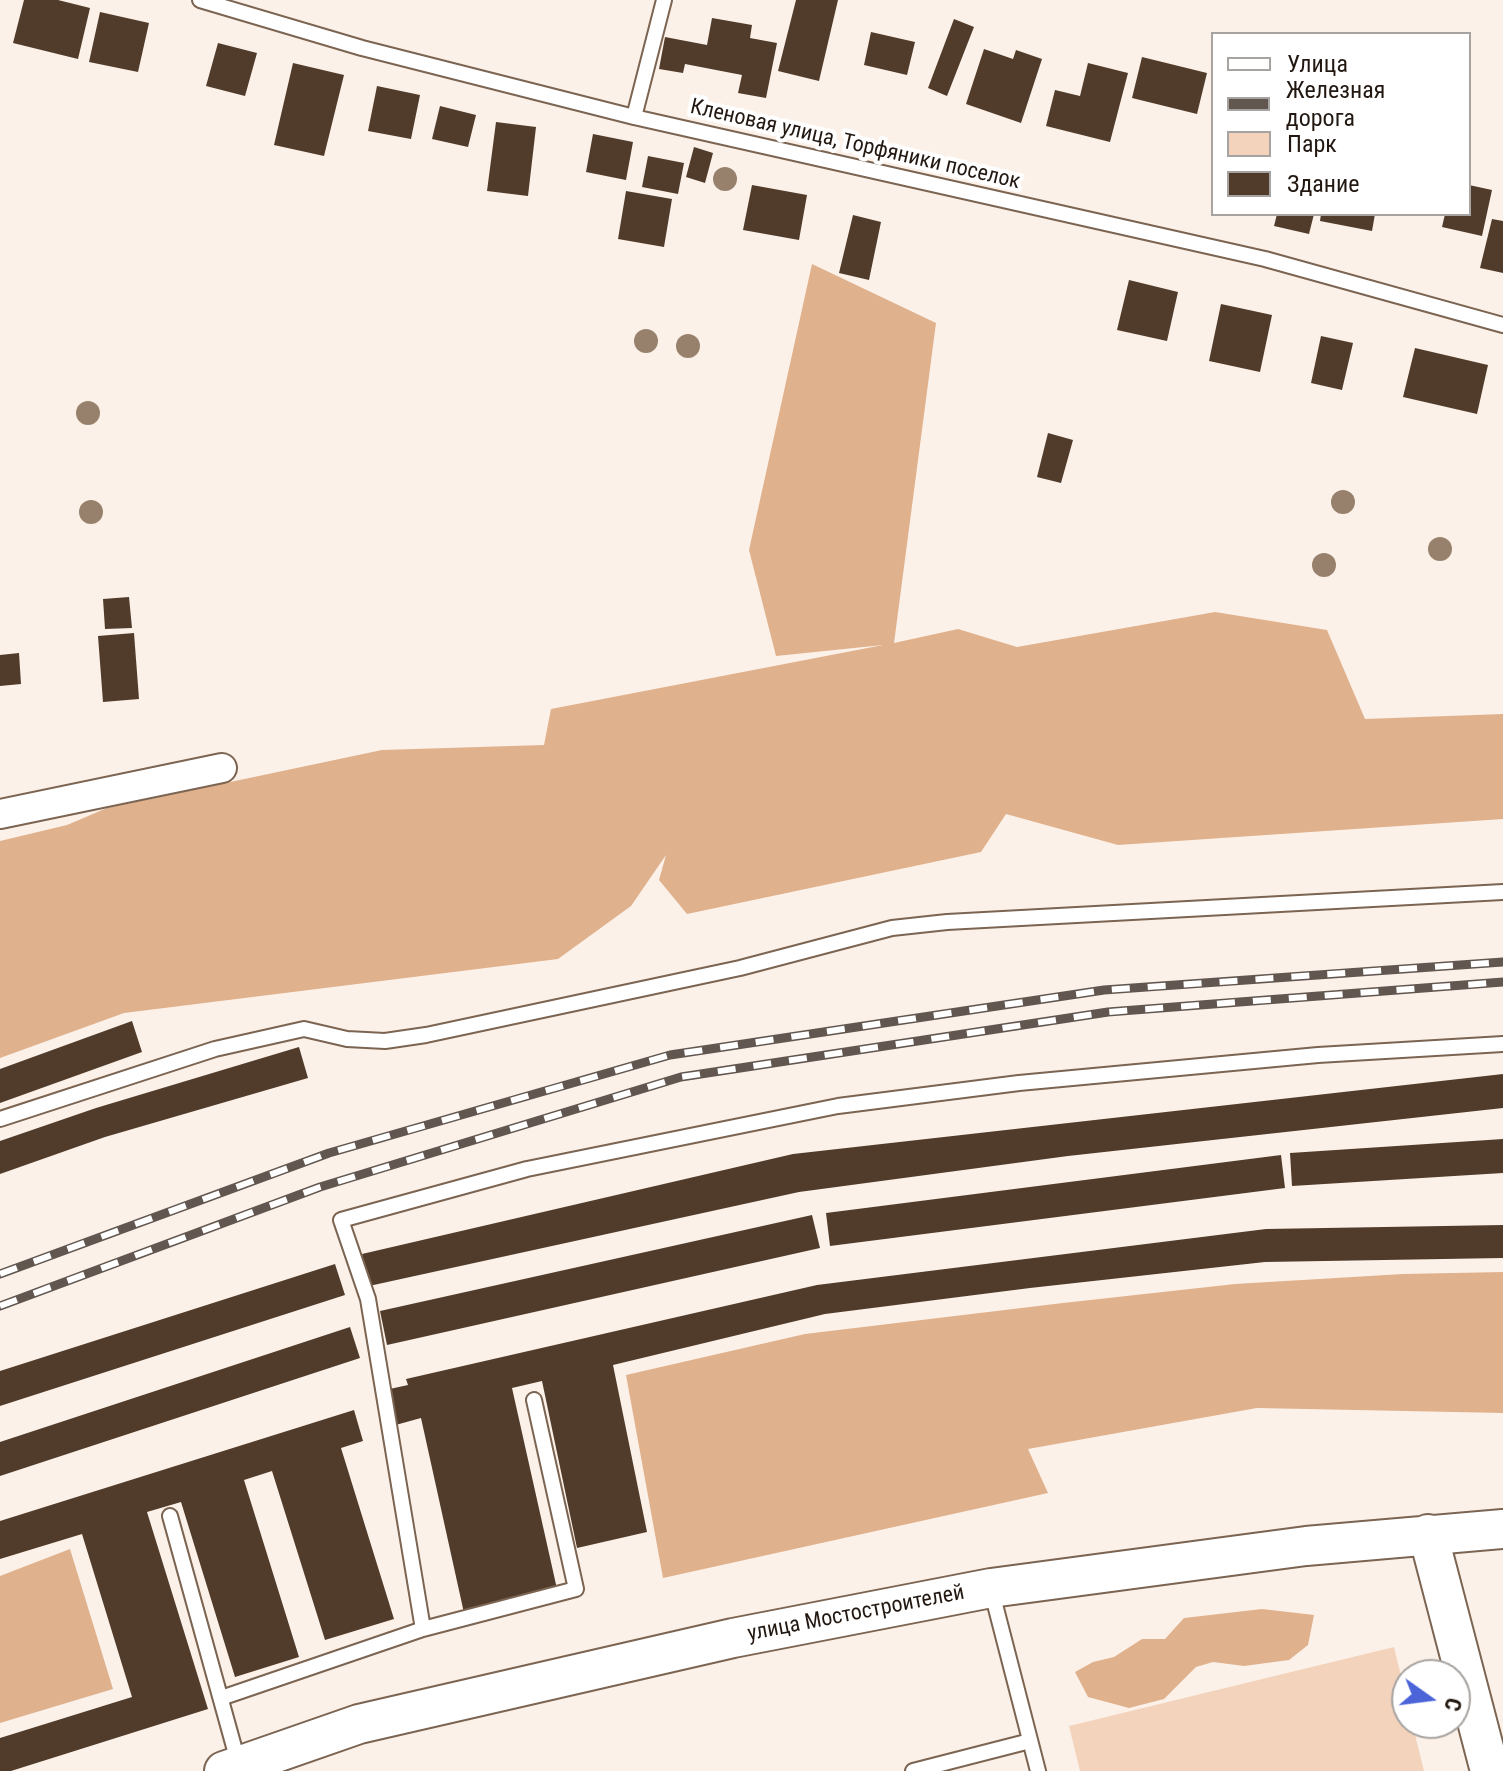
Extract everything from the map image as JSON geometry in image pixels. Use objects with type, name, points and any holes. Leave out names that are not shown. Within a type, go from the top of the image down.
[{"type":"main road","name":"улица Мостостроителей","points":[[231,1768],[359,1724],[733,1638],[991,1588],[1113,1570],[1428,1534],[1503,1529]]},
{"type":"main road","points":[[1428,1534],[1490,1771]]},
{"type":"street","points":[[0,814],[222,768]]},
{"type":"lane","name":"Кленовая улица, Торфяники поселок","points":[[200,0],[362,48],[634,117],[1265,259],[1503,325]]},
{"type":"lane","points":[[634,117],[664,0]]},
{"type":"lane","points":[[0,1119],[215,1049],[304,1029],[373,1041],[413,1037],[740,968],[892,928],[947,922],[1503,892]]},
{"type":"lane","points":[[423,1629],[368,1299],[341,1220],[527,1169],[838,1106],[1019,1083],[1302,1056],[1503,1044]]},
{"type":"lane","points":[[221,1698],[423,1629],[576,1589],[534,1400]]},
{"type":"lane","points":[[170,1516],[221,1698],[231,1768]]},
{"type":"lane","points":[[991,1588],[1038,1771]]},
{"type":"lane","points":[[913,1771],[1030,1741]]},
{"type":"green space","points":[[1394,1647],[1397,1659],[1391,1659],[1391,1739],[1416,1739],[1424,1771],[1080,1771],[1069,1726]]},
{"type":"shaded area","points":[[812,264],[936,323],[894,643],[958,629],[1017,647],[1215,612],[1327,630],[1365,719],[1503,714],[1503,819],[1118,845],[1006,814],[981,852],[687,914],[659,880],[666,855],[631,906],[558,959],[124,1013],[0,1058],[0,841],[67,825],[107,808],[382,750],[544,745],[551,709],[883,645],[776,656],[749,550]]},
{"type":"shaded area","points":[[1503,1272],[1503,1413],[1257,1408],[1028,1449],[1048,1493],[663,1578],[626,1375],[805,1334],[1063,1303],[1235,1284],[1403,1274]]},
{"type":"shaded area","points":[[70,1549],[113,1689],[0,1723],[0,1576]]},
{"type":"shaded area","points":[[1262,1609],[1314,1615],[1308,1645],[1289,1660],[1244,1666],[1213,1662],[1196,1667],[1164,1699],[1129,1708],[1088,1697],[1075,1672],[1093,1662],[1114,1657],[1142,1639],[1165,1639],[1184,1618]]},
{"type":"building","points":[[24,0],[58,0],[90,8],[78,59],[13,43]]},
{"type":"building","points":[[796,0],[838,0],[819,81],[778,71]]},
{"type":"building","points":[[100,12],[149,23],[138,72],[89,62]]},
{"type":"building","points":[[712,18],[752,25],[750,38],[777,43],[766,98],[738,93],[742,75],[685,64],[683,73],[659,69],[665,37],[707,45]]},
{"type":"building","points":[[954,19],[974,27],[947,96],[928,88]]},
{"type":"building","points":[[871,32],[915,42],[907,75],[864,65]]},
{"type":"building","points":[[218,43],[257,53],[245,96],[206,86]]},
{"type":"building","points":[[984,49],[1013,59],[1016,50],[1042,59],[1021,123],[966,104]]},
{"type":"building","points":[[1142,57],[1207,73],[1197,114],[1132,98]]},
{"type":"building","points":[[293,63],[344,75],[324,156],[274,145]]},
{"type":"building","points":[[1088,63],[1128,73],[1110,142],[1046,126],[1055,90],[1080,96]]},
{"type":"building","points":[[377,86],[420,95],[411,139],[368,131]]},
{"type":"building","points":[[440,106],[476,115],[468,147],[432,139]]},
{"type":"building","points":[[496,122],[536,127],[528,196],[487,191]]},
{"type":"building","points":[[593,134],[633,142],[626,180],[586,172]]},
{"type":"building","points":[[694,147],[713,153],[705,183],[686,177]]},
{"type":"building","points":[[648,156],[684,163],[678,194],[642,187]]},
{"type":"building","points":[[752,185],[807,195],[799,240],[743,230]]},
{"type":"building","points":[[1471,185],[1492,190],[1482,236],[1442,227],[1445,216],[1471,216]]},
{"type":"building","points":[[626,191],[672,199],[664,247],[618,239]]},
{"type":"building","points":[[853,215],[881,222],[869,280],[839,273]]},
{"type":"building","points":[[1276,216],[1314,216],[1309,234],[1274,226]]},
{"type":"building","points":[[1321,216],[1375,216],[1372,231],[1320,221]]},
{"type":"building","points":[[1492,219],[1503,221],[1503,273],[1480,268]]},
{"type":"building","points":[[1129,280],[1178,292],[1167,341],[1117,330]]},
{"type":"building","points":[[1221,304],[1272,315],[1260,372],[1209,361]]},
{"type":"building","points":[[1321,336],[1353,343],[1342,390],[1311,383]]},
{"type":"building","points":[[1415,348],[1488,365],[1477,414],[1403,397]]},
{"type":"building","points":[[1048,433],[1073,440],[1061,483],[1037,477]]},
{"type":"building","points":[[129,597],[132,628],[105,629],[103,599]]},
{"type":"building","points":[[134,633],[139,699],[103,702],[98,636]]},
{"type":"building","points":[[19,653],[21,684],[0,686],[0,655]]},
{"type":"building","points":[[132,1021],[142,1052],[0,1103],[0,1069]]},
{"type":"building","points":[[299,1047],[308,1078],[105,1137],[0,1174],[0,1141],[96,1108]]},
{"type":"building","points":[[1503,1074],[1503,1108],[1068,1156],[799,1192],[369,1286],[362,1254],[793,1154]]},
{"type":"building","points":[[1503,1139],[1503,1173],[1292,1186],[1290,1153]]},
{"type":"building","points":[[1281,1155],[1285,1188],[830,1246],[826,1213]]},
{"type":"building","points":[[812,1215],[820,1248],[387,1345],[380,1311]]},
{"type":"building","points":[[1503,1225],[1503,1258],[1265,1262],[1030,1288],[825,1314],[613,1365],[647,1532],[577,1548],[542,1381],[512,1388],[557,1589],[464,1613],[421,1418],[392,1426],[385,1390],[408,1385],[406,1379],[817,1285],[1266,1229]]},
{"type":"building","points":[[335,1264],[345,1295],[0,1406],[0,1371]]},
{"type":"building","points":[[350,1327],[360,1358],[0,1476],[0,1442]]},
{"type":"building","points":[[354,1410],[363,1441],[341,1448],[394,1619],[325,1640],[272,1471],[244,1480],[299,1657],[235,1677],[181,1502],[147,1512],[208,1709],[11,1771],[0,1771],[0,1738],[132,1697],[82,1534],[0,1559],[0,1521]]},
{"type":"railway","points":[[0,1274],[329,1153],[670,1055],[1104,990],[1503,962]]},
{"type":"railway","points":[[0,1306],[320,1187],[681,1077],[1108,1012],[1503,982]]}]
